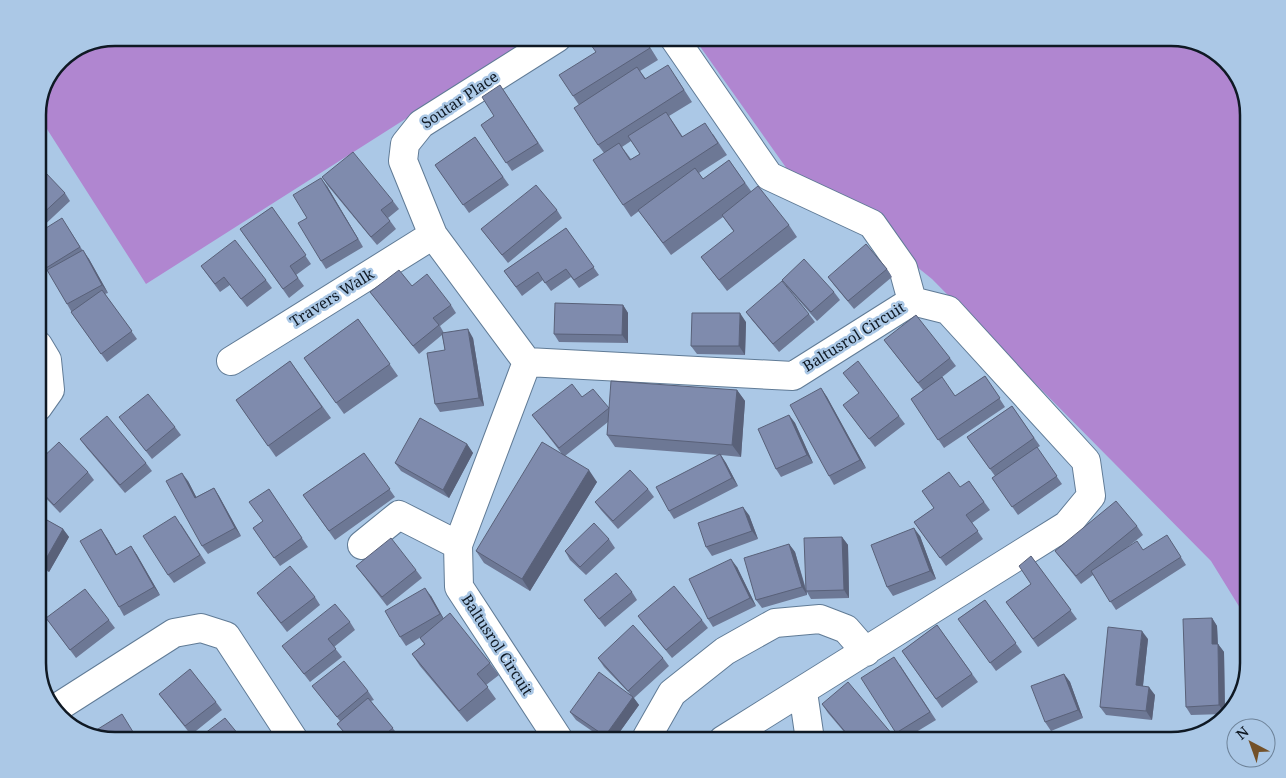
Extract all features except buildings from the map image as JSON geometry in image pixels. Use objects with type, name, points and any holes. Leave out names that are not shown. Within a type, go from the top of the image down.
[{"type":"street","name":"Soutar Place","points":[[527,362],[434,235],[403,161],[405,144],[421,124],[544,46]]},
{"type":"street","points":[[680,46],[769,176],[872,224],[903,268],[912,301]]},
{"type":"street","name":"Travers Walk","points":[[231,362],[434,235]]},
{"type":"street","name":"Baltusrol Circuit","points":[[553,732],[459,587],[458,545],[527,362],[792,376],[912,301],[948,310],[1086,461],[1091,496],[1067,525],[736,732]]},
{"type":"street","points":[[46,358],[50,390],[46,396]]},
{"type":"street","points":[[362,545],[399,515],[458,545]]},
{"type":"street","points":[[650,732],[672,693],[725,651],[775,623],[820,619],[846,629],[866,652]]},
{"type":"street","points":[[61,705],[174,633],[201,628],[226,636],[289,732]]},
{"type":"street","points":[[802,692],[809,732]]},
{"type":"shaded area","points":[[115,46],[520,46],[146,284],[46,128],[46,110],[53,84],[60,73],[81,55],[89,51]]},
{"type":"shaded area","points":[[700,46],[1171,46],[1197,51],[1220,66],[1235,89],[1240,110],[1240,608],[1211,561],[932,279],[820,189],[792,176]]}]
